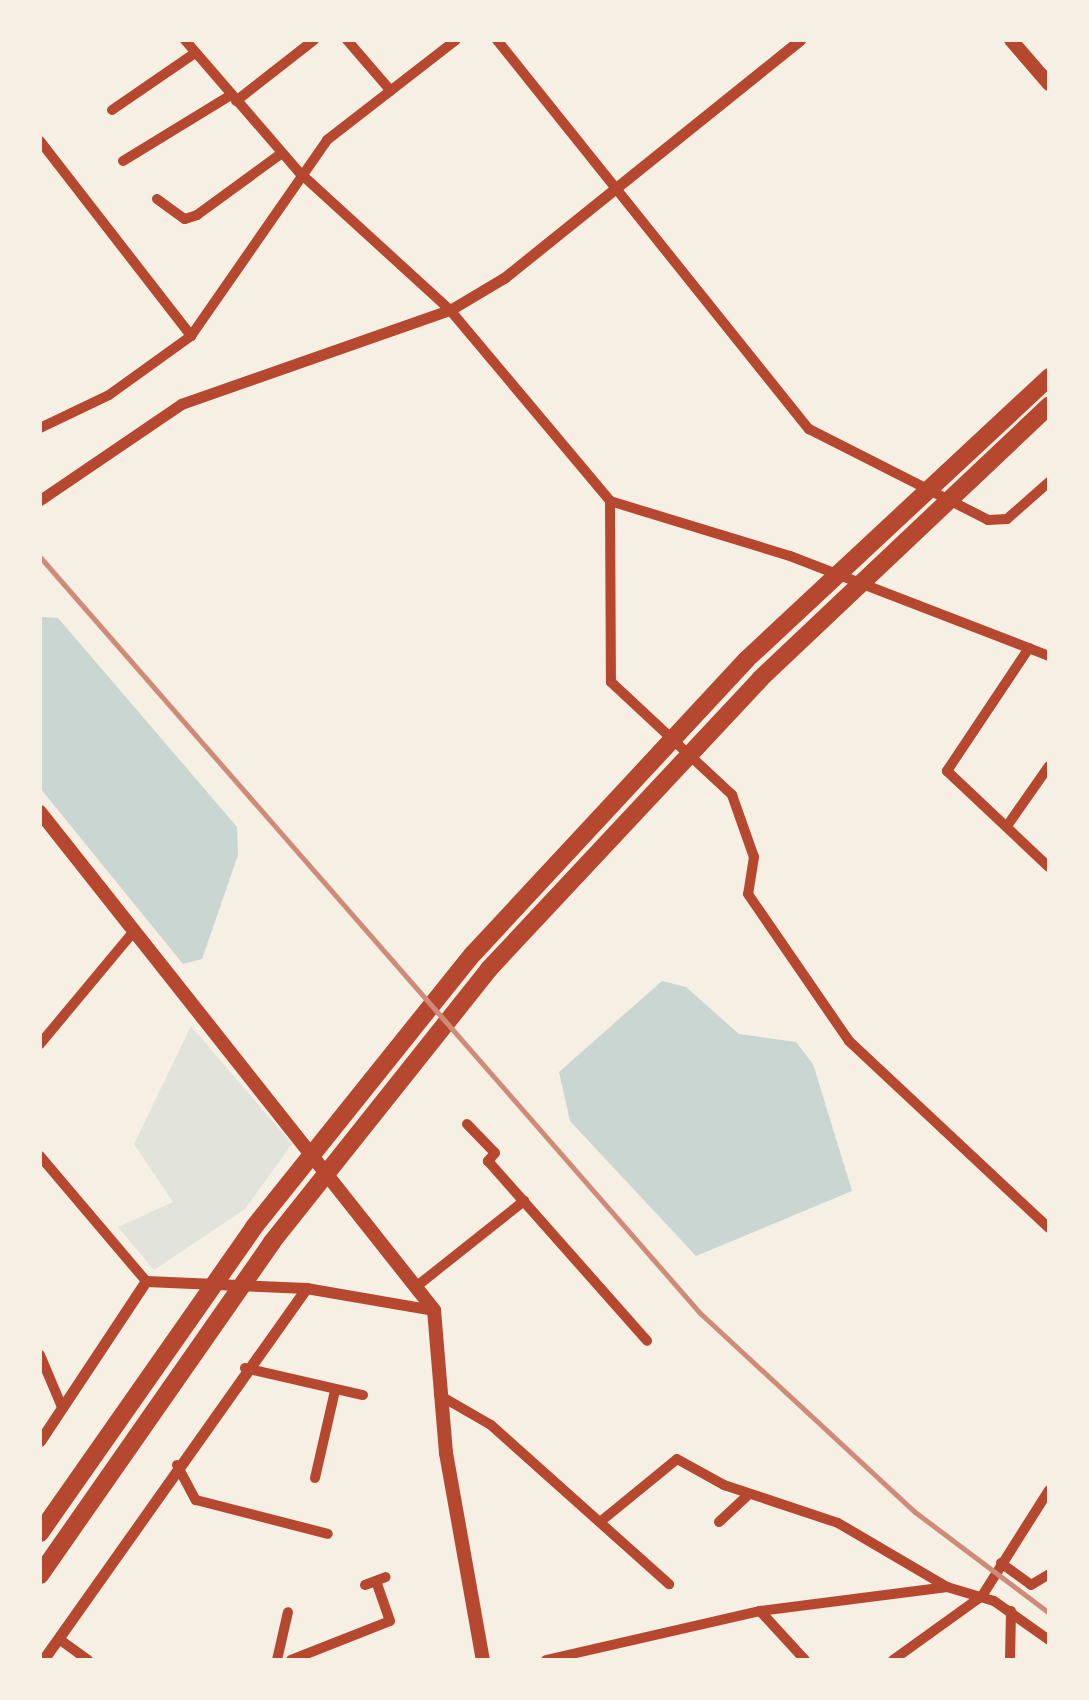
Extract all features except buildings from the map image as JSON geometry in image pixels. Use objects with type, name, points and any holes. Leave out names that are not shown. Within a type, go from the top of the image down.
[{"type":"highway","points":[[40,1534],[176,1336],[472,954],[649,760],[950,466],[1049,376]]},
{"type":"highway","points":[[40,1575],[194,1349],[490,969],[666,774],[964,484],[1049,408]]},
{"type":"main road","points":[[1011,40],[1049,84]]},
{"type":"main road","points":[[40,812],[434,1310],[438,1394],[484,1660]]},
{"type":"street","points":[[185,40],[300,173],[450,310],[610,501],[790,556],[1049,656]]},
{"type":"street","points":[[123,161],[234,98],[314,40]]},
{"type":"street","points":[[347,40],[391,91]]},
{"type":"street","points":[[40,428],[109,395],[190,336],[300,173],[391,91],[456,40]]},
{"type":"street","points":[[496,40],[809,429],[988,520],[1007,520],[1049,482]]},
{"type":"street","points":[[40,500],[134,431],[223,384],[450,310],[619,194],[800,40]]},
{"type":"street","points":[[112,110],[196,53]]},
{"type":"street","points":[[40,141],[190,336]]},
{"type":"street","points":[[157,198],[185,219],[282,153]]},
{"type":"street","points":[[610,501],[611,682],[732,795],[754,857],[748,894],[849,1041],[1049,1228]]},
{"type":"street","points":[[1029,648],[947,771],[1049,867]]},
{"type":"street","points":[[1007,826],[1049,766]]},
{"type":"street","points":[[40,1044],[134,931]]},
{"type":"street","points":[[467,1124],[524,1200],[648,1341]]},
{"type":"street","points":[[40,1156],[146,1281],[306,1288],[434,1310]]},
{"type":"street","points":[[418,1286],[524,1200]]},
{"type":"street","points":[[40,1441],[146,1281]]},
{"type":"street","points":[[44,1660],[176,1464],[306,1288]]},
{"type":"street","points":[[40,1355],[62,1407]]},
{"type":"street","points":[[244,1368],[363,1395]]},
{"type":"street","points":[[315,1478],[335,1391]]},
{"type":"street","points":[[438,1394],[491,1425],[669,1584]]},
{"type":"street","points":[[600,1522],[677,1459],[748,1495],[838,1523],[947,1587],[982,1596],[1011,1611],[1049,1640]]},
{"type":"street","points":[[176,1464],[196,1500],[328,1534]]},
{"type":"street","points":[[893,1660],[982,1596],[1049,1490]]},
{"type":"street","points":[[719,1522],[748,1495]]},
{"type":"street","points":[[1001,1563],[1031,1585],[1049,1574]]},
{"type":"street","points":[[292,1660],[390,1621],[376,1581]]},
{"type":"street","points":[[546,1660],[760,1611],[947,1587]]},
{"type":"street","points":[[760,1611],[805,1660]]},
{"type":"street","points":[[1010,1660],[1011,1611]]},
{"type":"street","points":[[277,1660],[288,1612]]},
{"type":"street","points":[[58,1639],[88,1660]]},
{"type":"shaded area","points":[[40,617],[58,618],[237,827],[238,855],[202,959],[183,964],[40,788]]},
{"type":"shaded area","points":[[662,981],[686,987],[739,1034],[796,1042],[813,1064],[852,1191],[696,1256],[570,1121],[559,1072]]},
{"type":"shaded area","points":[[191,1026],[292,1144],[245,1209],[154,1270],[118,1227],[173,1202],[134,1144]]},
{"type":"railway","points":[[40,557],[700,1313],[915,1512],[1049,1613]]}]
